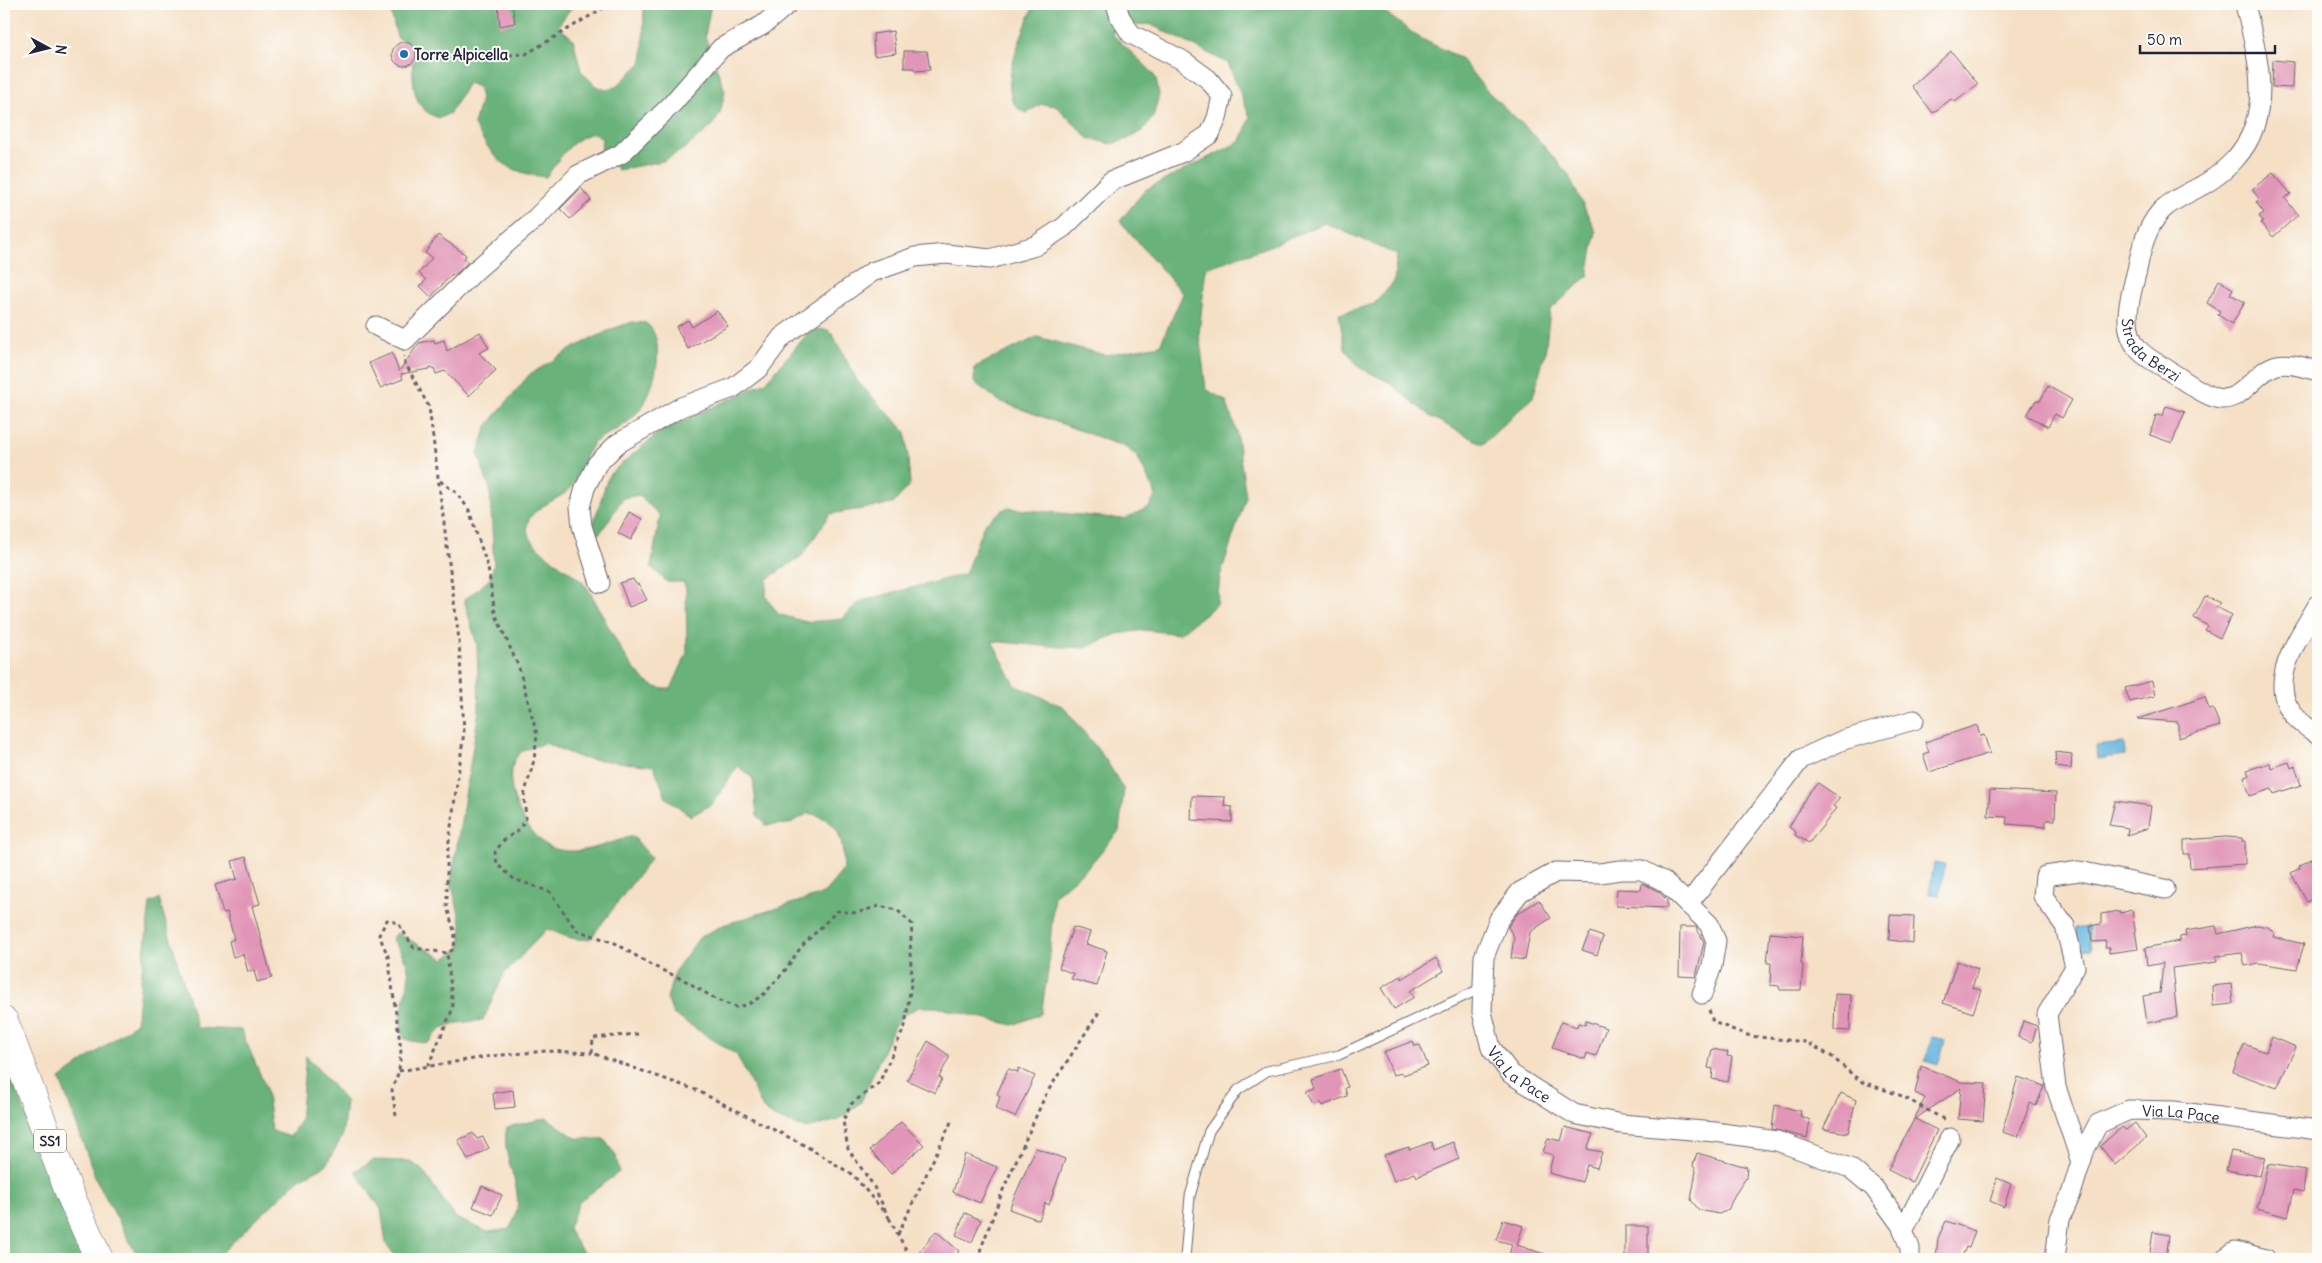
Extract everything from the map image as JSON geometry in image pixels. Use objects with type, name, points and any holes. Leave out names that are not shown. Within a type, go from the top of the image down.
[{"type":"main road","name":"SS1","points":[[4,1021],[69,1192],[99,1259]]},
{"type":"street","points":[[376,326],[405,340],[476,270],[536,218],[578,175],[621,154],[672,104],[721,48],[763,25],[788,4]]},
{"type":"street","points":[[600,584],[582,526],[580,508],[586,488],[597,464],[618,444],[681,407],[733,388],[759,368],[782,337],[872,272],[916,257],[946,254],[990,259],[1036,246],[1064,227],[1111,181],[1183,152],[1210,134],[1217,118],[1222,96],[1208,79],[1182,60],[1131,34],[1120,17],[1116,4]]},
{"type":"street","name":"Strada Berzi","points":[[2245,4],[2258,61],[2260,82],[2259,106],[2254,127],[2233,162],[2204,185],[2172,202],[2161,212],[2151,226],[2142,243],[2128,311],[2129,325],[2133,340],[2140,351],[2188,383],[2219,399],[2230,398],[2241,393],[2266,370],[2276,365],[2288,364],[2318,371]]},
{"type":"street","points":[[2318,606],[2288,657],[2283,678],[2283,693],[2292,714],[2318,734]]},
{"type":"street","points":[[1688,904],[1801,759],[1843,740],[1914,720]]},
{"type":"street","name":"Via La Pace","points":[[1702,994],[1712,966],[1716,941],[1709,924],[1665,882],[1642,870],[1620,870],[1600,873],[1556,872],[1520,892],[1499,919],[1484,957],[1482,1012],[1491,1048],[1511,1074],[1574,1114],[1621,1124],[1715,1132],[1777,1141],[1822,1156],[1850,1168],[1874,1188],[1903,1231],[1910,1248],[1910,1259]]},
{"type":"street","points":[[2081,1162],[2056,1087],[2047,1014],[2075,967],[2065,926],[2043,896],[2045,876],[2079,872],[2165,889]]},
{"type":"street","name":"Via La Pace","points":[[2055,1259],[2060,1219],[2081,1162],[2098,1124],[2129,1110],[2174,1110],[2318,1130]]},
{"type":"street","points":[[1903,1231],[1950,1138]]},
{"type":"street","points":[[2224,1259],[2235,1251],[2266,1259]]},
{"type":"lane","points":[[1184,1259],[1190,1196],[1209,1132],[1238,1090],[1267,1071],[1339,1055],[1482,988]]},
{"type":"path","points":[[429,59],[526,54],[610,4]]},
{"type":"path","points":[[396,1116],[392,1090],[399,1071],[401,1050],[388,956],[379,935],[386,920],[398,923],[414,948],[446,953],[454,949],[456,934],[447,907],[447,856],[464,732],[459,640],[429,407],[404,361],[405,340]]},
{"type":"path","points":[[440,481],[456,493],[469,510],[488,568],[495,613],[519,668],[537,735],[534,760],[524,796],[526,818],[520,829],[504,840],[495,852],[497,864],[514,880],[550,892],[576,930],[615,942],[651,965],[686,981],[717,1000],[736,1007],[747,1004],[763,995],[784,972],[801,947],[837,912],[856,913],[879,906],[897,910],[912,924],[910,953],[912,976],[905,1026],[879,1083],[851,1104],[843,1122],[848,1149],[873,1185],[911,1259]]},
{"type":"path","points":[[428,1066],[453,1008],[446,953]]},
{"type":"path","points":[[1702,994],[1714,1022],[1750,1036],[1806,1042],[1831,1056],[1860,1081],[1902,1096],[1947,1120],[1950,1138]]},
{"type":"path","points":[[977,1259],[1003,1190],[1046,1094],[1101,1008]]},
{"type":"path","points":[[592,1053],[593,1038],[638,1034]]},
{"type":"path","points":[[399,1071],[492,1056],[546,1051],[592,1053],[696,1090],[806,1146],[852,1175],[889,1218]]},
{"type":"path","points":[[898,1235],[952,1120]]},
{"type":"green space","points":[[389,4],[574,4],[558,26],[573,39],[581,71],[596,86],[606,90],[616,87],[641,63],[643,54],[644,4],[711,4],[705,36],[725,91],[720,114],[711,127],[684,149],[663,161],[618,170],[601,153],[602,138],[593,133],[571,145],[546,177],[520,172],[494,155],[474,125],[481,98],[478,87],[468,83],[450,113],[440,118],[422,108],[413,81],[412,50],[397,37]]},
{"type":"green space","points":[[1031,4],[1269,4],[1287,8],[1297,4],[1374,4],[1418,37],[1460,58],[1485,89],[1535,136],[1568,174],[1596,232],[1588,276],[1550,310],[1545,354],[1533,397],[1483,444],[1431,417],[1387,381],[1360,368],[1345,349],[1339,314],[1374,304],[1394,282],[1397,255],[1325,223],[1267,247],[1206,268],[1199,333],[1206,389],[1226,401],[1236,430],[1246,497],[1220,576],[1217,604],[1179,634],[1145,630],[1117,634],[1085,648],[992,641],[1015,685],[1064,707],[1106,760],[1124,790],[1119,831],[1087,868],[1054,896],[1048,971],[1041,1014],[1013,1025],[936,1007],[919,1007],[905,1014],[894,1026],[861,1102],[850,1112],[838,1120],[806,1129],[774,1117],[763,1109],[737,1055],[673,1014],[667,998],[675,971],[699,938],[723,925],[823,894],[844,869],[841,840],[834,826],[820,816],[809,813],[789,824],[766,825],[757,815],[753,779],[738,766],[712,804],[691,816],[666,798],[654,766],[581,758],[545,743],[520,753],[513,764],[511,777],[512,792],[517,807],[534,834],[544,844],[565,851],[585,850],[633,836],[651,858],[591,938],[574,939],[547,929],[504,974],[483,1020],[447,1026],[440,1029],[431,1040],[424,1043],[405,1039],[401,1023],[408,985],[408,969],[404,957],[392,938],[397,933],[444,959],[460,948],[462,926],[451,882],[479,710],[477,645],[464,600],[489,580],[494,565],[490,490],[478,453],[487,426],[529,375],[575,347],[612,329],[632,322],[646,323],[652,330],[656,340],[657,362],[652,385],[644,404],[625,424],[594,443],[573,485],[564,494],[535,512],[528,522],[527,531],[539,549],[586,586],[635,670],[645,681],[660,688],[671,689],[687,653],[686,589],[683,582],[667,582],[651,567],[660,516],[639,495],[623,498],[601,532],[595,537],[591,532],[609,475],[661,431],[766,382],[808,333],[815,329],[828,330],[833,335],[858,382],[906,432],[910,484],[893,504],[830,514],[802,556],[767,579],[766,596],[778,614],[806,622],[843,619],[861,601],[965,574],[984,524],[1006,508],[1124,519],[1149,507],[1156,495],[1137,456],[1125,447],[999,401],[974,382],[975,367],[1037,337],[1105,355],[1160,345],[1183,294],[1120,221],[1145,190],[1241,141],[1250,117],[1228,63],[1150,24],[1117,26],[1112,34],[1152,72],[1156,79],[1159,95],[1153,117],[1143,130],[1128,139],[1111,144],[1088,138],[1056,106],[1041,104],[1027,113],[1016,107],[1011,96],[1010,82],[1012,66],[1032,10]]},
{"type":"green space","points":[[159,899],[197,1028],[241,1030],[266,1088],[272,1131],[290,1137],[300,1121],[306,1055],[346,1102],[342,1137],[326,1165],[298,1180],[215,1259],[139,1259],[96,1179],[60,1079],[136,1023],[150,903]]},
{"type":"green space","points":[[4,1059],[83,1259],[4,1259]]},
{"type":"green space","points":[[547,1118],[576,1138],[604,1139],[616,1156],[619,1172],[579,1202],[568,1230],[585,1255],[597,1259],[397,1259],[386,1243],[381,1209],[355,1171],[373,1160],[410,1161],[422,1170],[456,1218],[488,1232],[509,1229],[518,1203],[517,1190],[505,1140],[507,1127]]},
{"type":"water","points":[[2124,743],[2125,755],[2097,759],[2096,746]]},
{"type":"water","points":[[1934,863],[1945,865],[1940,895],[1929,894]]},
{"type":"water","points":[[2088,926],[2091,949],[2078,950],[2075,928]]},
{"type":"water","points":[[1932,1037],[1945,1040],[1938,1065],[1925,1061]]},
{"type":"building","points":[[498,4],[512,4],[515,23],[500,26]]},
{"type":"building","points":[[893,31],[896,53],[874,56],[873,34]]},
{"type":"building","name":"Torre Alpicella","points":[[404,42],[412,46],[416,54],[412,62],[404,66],[396,62],[392,54],[396,46]]},
{"type":"building","points":[[904,51],[927,51],[930,70],[915,71],[914,68],[904,68]]},
{"type":"building","points":[[1951,51],[1978,84],[1955,102],[1951,99],[1933,113],[1912,86]]},
{"type":"building","points":[[2273,60],[2293,62],[2292,88],[2272,87]]},
{"type":"building","points":[[2273,173],[2291,194],[2285,198],[2298,215],[2273,237],[2261,223],[2263,221],[2259,216],[2264,213],[2256,202],[2259,199],[2252,189]]},
{"type":"building","points":[[581,188],[591,200],[570,219],[560,209]]},
{"type":"building","points":[[438,235],[466,255],[464,259],[468,262],[454,276],[452,274],[431,297],[420,286],[426,280],[419,273],[432,258],[425,253]]},
{"type":"building","points":[[2219,280],[2233,289],[2230,294],[2245,302],[2232,324],[2218,315],[2220,311],[2207,303]]},
{"type":"building","points":[[717,311],[728,326],[688,349],[676,327],[688,320],[692,327]]},
{"type":"building","points":[[480,332],[489,348],[479,353],[496,370],[469,396],[445,371],[436,374],[434,368],[401,374],[403,379],[380,388],[369,363],[392,353],[399,371],[419,343],[434,340],[435,343],[444,340],[447,351]]},
{"type":"building","points":[[2048,386],[2072,400],[2062,418],[2055,414],[2048,427],[2027,415],[2036,400],[2040,401]]},
{"type":"building","points":[[2166,406],[2185,412],[2172,443],[2150,435],[2156,415],[2163,416]]},
{"type":"building","points":[[629,512],[642,519],[631,540],[618,533]]},
{"type":"building","points":[[633,579],[639,585],[647,600],[629,607],[620,583]]},
{"type":"building","points":[[2205,596],[2220,603],[2216,607],[2232,615],[2220,638],[2205,630],[2208,626],[2194,618]]},
{"type":"building","points":[[2152,681],[2155,696],[2130,702],[2125,688]]},
{"type":"building","points":[[2205,697],[2209,710],[2213,709],[2220,726],[2178,738],[2178,722],[2138,719]]},
{"type":"building","points":[[1977,725],[1980,736],[1984,735],[1990,753],[1929,772],[1923,754],[1929,752],[1925,742]]},
{"type":"building","points":[[2055,752],[2072,754],[2071,769],[2056,767]]},
{"type":"building","points":[[2289,762],[2291,768],[2295,766],[2301,785],[2274,794],[2272,789],[2250,796],[2244,777],[2249,776],[2247,770],[2270,763],[2271,768]]},
{"type":"building","points":[[1818,783],[1840,798],[1833,806],[1836,808],[1809,843],[1795,835],[1796,832],[1789,827],[1811,790]]},
{"type":"building","points":[[1990,790],[2056,793],[2055,820],[2046,820],[2046,827],[2006,824],[2007,817],[1988,816]]},
{"type":"building","points":[[1192,796],[1225,797],[1224,806],[1232,807],[1232,822],[1191,820]]},
{"type":"building","points":[[2115,801],[2151,806],[2148,828],[2127,835],[2128,828],[2109,825]]},
{"type":"building","points":[[2226,837],[2242,838],[2242,841],[2245,841],[2245,864],[2190,868],[2189,854],[2184,854],[2184,840]]},
{"type":"building","points":[[2318,855],[2318,895],[2307,902],[2291,873]]},
{"type":"building","points":[[246,857],[260,904],[252,906],[272,978],[257,982],[254,970],[248,972],[243,954],[233,957],[229,941],[234,939],[227,912],[223,913],[215,885],[237,879],[232,861]]},
{"type":"building","points":[[1642,883],[1658,891],[1667,900],[1667,908],[1616,906],[1617,889],[1641,890]]},
{"type":"building","points":[[1539,900],[1551,918],[1530,932],[1525,960],[1511,958],[1514,937],[1508,927],[1517,914]]},
{"type":"building","points":[[2132,910],[2138,949],[2109,953],[2109,948],[2105,948],[2106,941],[2092,942],[2090,926],[2101,924],[2101,914],[2120,911],[2121,913]]},
{"type":"building","points":[[1890,915],[1914,916],[1913,943],[1889,940]]},
{"type":"building","points":[[2257,925],[2268,927],[2274,933],[2273,937],[2304,944],[2297,969],[2258,963],[2245,966],[2242,953],[2216,956],[2217,962],[2172,968],[2177,1017],[2147,1023],[2143,996],[2160,993],[2163,963],[2147,966],[2145,948],[2180,941],[2180,937],[2186,936],[2185,931],[2216,926],[2218,934]]},
{"type":"building","points":[[1073,927],[1090,932],[1086,944],[1107,951],[1097,986],[1071,979],[1074,974],[1059,968]]},
{"type":"building","points":[[1680,927],[1696,927],[1704,942],[1696,977],[1679,976]]},
{"type":"building","points":[[1590,932],[1603,937],[1597,955],[1582,950]]},
{"type":"building","points":[[1770,933],[1803,936],[1801,990],[1780,990],[1779,986],[1770,985],[1771,963],[1767,963]]},
{"type":"building","points":[[1436,958],[1443,971],[1410,991],[1414,997],[1394,1009],[1381,988],[1401,976],[1402,979]]},
{"type":"building","points":[[1957,961],[1978,969],[1972,988],[1981,990],[1973,1013],[1943,1003]]},
{"type":"building","points":[[2231,984],[2233,1004],[2213,1006],[2212,986]]},
{"type":"building","points":[[1835,994],[1851,995],[1850,1031],[1834,1030]]},
{"type":"building","points":[[1586,1021],[1606,1028],[1596,1056],[1587,1053],[1585,1059],[1552,1048],[1561,1022],[1577,1027],[1578,1023],[1585,1025]]},
{"type":"building","points":[[2023,1021],[2037,1026],[2032,1042],[2018,1037]]},
{"type":"building","points":[[2272,1037],[2296,1047],[2277,1088],[2233,1072],[2244,1044],[2266,1052]]},
{"type":"building","points":[[928,1041],[950,1056],[939,1077],[942,1079],[935,1093],[907,1080]]},
{"type":"building","points":[[1413,1041],[1415,1046],[1420,1045],[1428,1066],[1403,1075],[1402,1073],[1393,1075],[1384,1052]]},
{"type":"building","points":[[1712,1049],[1728,1052],[1727,1056],[1732,1057],[1728,1082],[1712,1079],[1713,1069],[1708,1068]]},
{"type":"building","points":[[1921,1066],[1961,1082],[1986,1083],[1983,1121],[1958,1119],[1961,1088],[1915,1119],[1937,1130],[1912,1182],[1888,1170],[1925,1098],[1915,1093]]},
{"type":"building","points":[[1018,1068],[1035,1076],[1015,1117],[996,1109],[1000,1096],[997,1094],[1008,1069],[1018,1072]]},
{"type":"building","points":[[1341,1069],[1348,1087],[1345,1088],[1347,1096],[1322,1106],[1321,1103],[1314,1106],[1307,1092],[1316,1089],[1313,1079]]},
{"type":"building","points":[[2018,1077],[2044,1086],[2036,1106],[2030,1103],[2018,1137],[2002,1132]]},
{"type":"building","points":[[513,1090],[515,1107],[495,1109],[493,1093]]},
{"type":"building","points":[[1841,1093],[1856,1100],[1848,1133],[1823,1129]]},
{"type":"building","points":[[1775,1105],[1801,1111],[1800,1116],[1810,1120],[1807,1138],[1772,1129]]},
{"type":"building","points":[[901,1122],[924,1145],[891,1174],[870,1150]]},
{"type":"building","points":[[2135,1123],[2146,1138],[2115,1165],[2100,1146],[2122,1127],[2126,1130]]},
{"type":"building","points":[[1565,1127],[1593,1134],[1587,1149],[1602,1152],[1597,1168],[1587,1165],[1582,1182],[1549,1173],[1553,1155],[1543,1152],[1548,1138],[1561,1141]]},
{"type":"building","points":[[473,1133],[477,1139],[483,1137],[489,1148],[468,1160],[458,1140]]},
{"type":"building","points":[[1431,1142],[1433,1150],[1453,1142],[1459,1159],[1417,1177],[1415,1173],[1394,1181],[1384,1155],[1409,1147],[1409,1150]]},
{"type":"building","points":[[1036,1148],[1065,1159],[1049,1205],[1045,1203],[1039,1220],[1009,1209]]},
{"type":"building","points":[[2231,1151],[2265,1157],[2260,1176],[2226,1170]]},
{"type":"building","points":[[1697,1153],[1747,1167],[1746,1178],[1734,1196],[1728,1210],[1719,1214],[1699,1210],[1691,1200],[1696,1171],[1693,1165]]},
{"type":"building","points":[[965,1154],[997,1167],[980,1203],[953,1192]]},
{"type":"building","points":[[2268,1164],[2306,1170],[2303,1192],[2294,1190],[2288,1217],[2257,1209]]},
{"type":"building","points":[[1997,1178],[2011,1184],[2004,1207],[1990,1201]]},
{"type":"building","points":[[482,1186],[502,1195],[493,1215],[473,1207]]},
{"type":"building","points":[[965,1213],[981,1220],[972,1242],[956,1235]]},
{"type":"building","points":[[1503,1220],[1523,1226],[1517,1245],[1553,1257],[1552,1259],[1508,1259],[1512,1244],[1496,1240]]},
{"type":"building","points":[[1946,1221],[1975,1231],[1969,1248],[1966,1247],[1961,1259],[1936,1259],[1938,1238]]},
{"type":"building","points":[[1625,1226],[1648,1226],[1648,1259],[1625,1259]]},
{"type":"building","points":[[936,1231],[959,1251],[953,1259],[914,1259]]},
{"type":"building","points":[[2153,1232],[2169,1235],[2166,1259],[2149,1259]]},
{"type":"place","name":"Torre Alpicella","points":[[404,54]]}]
